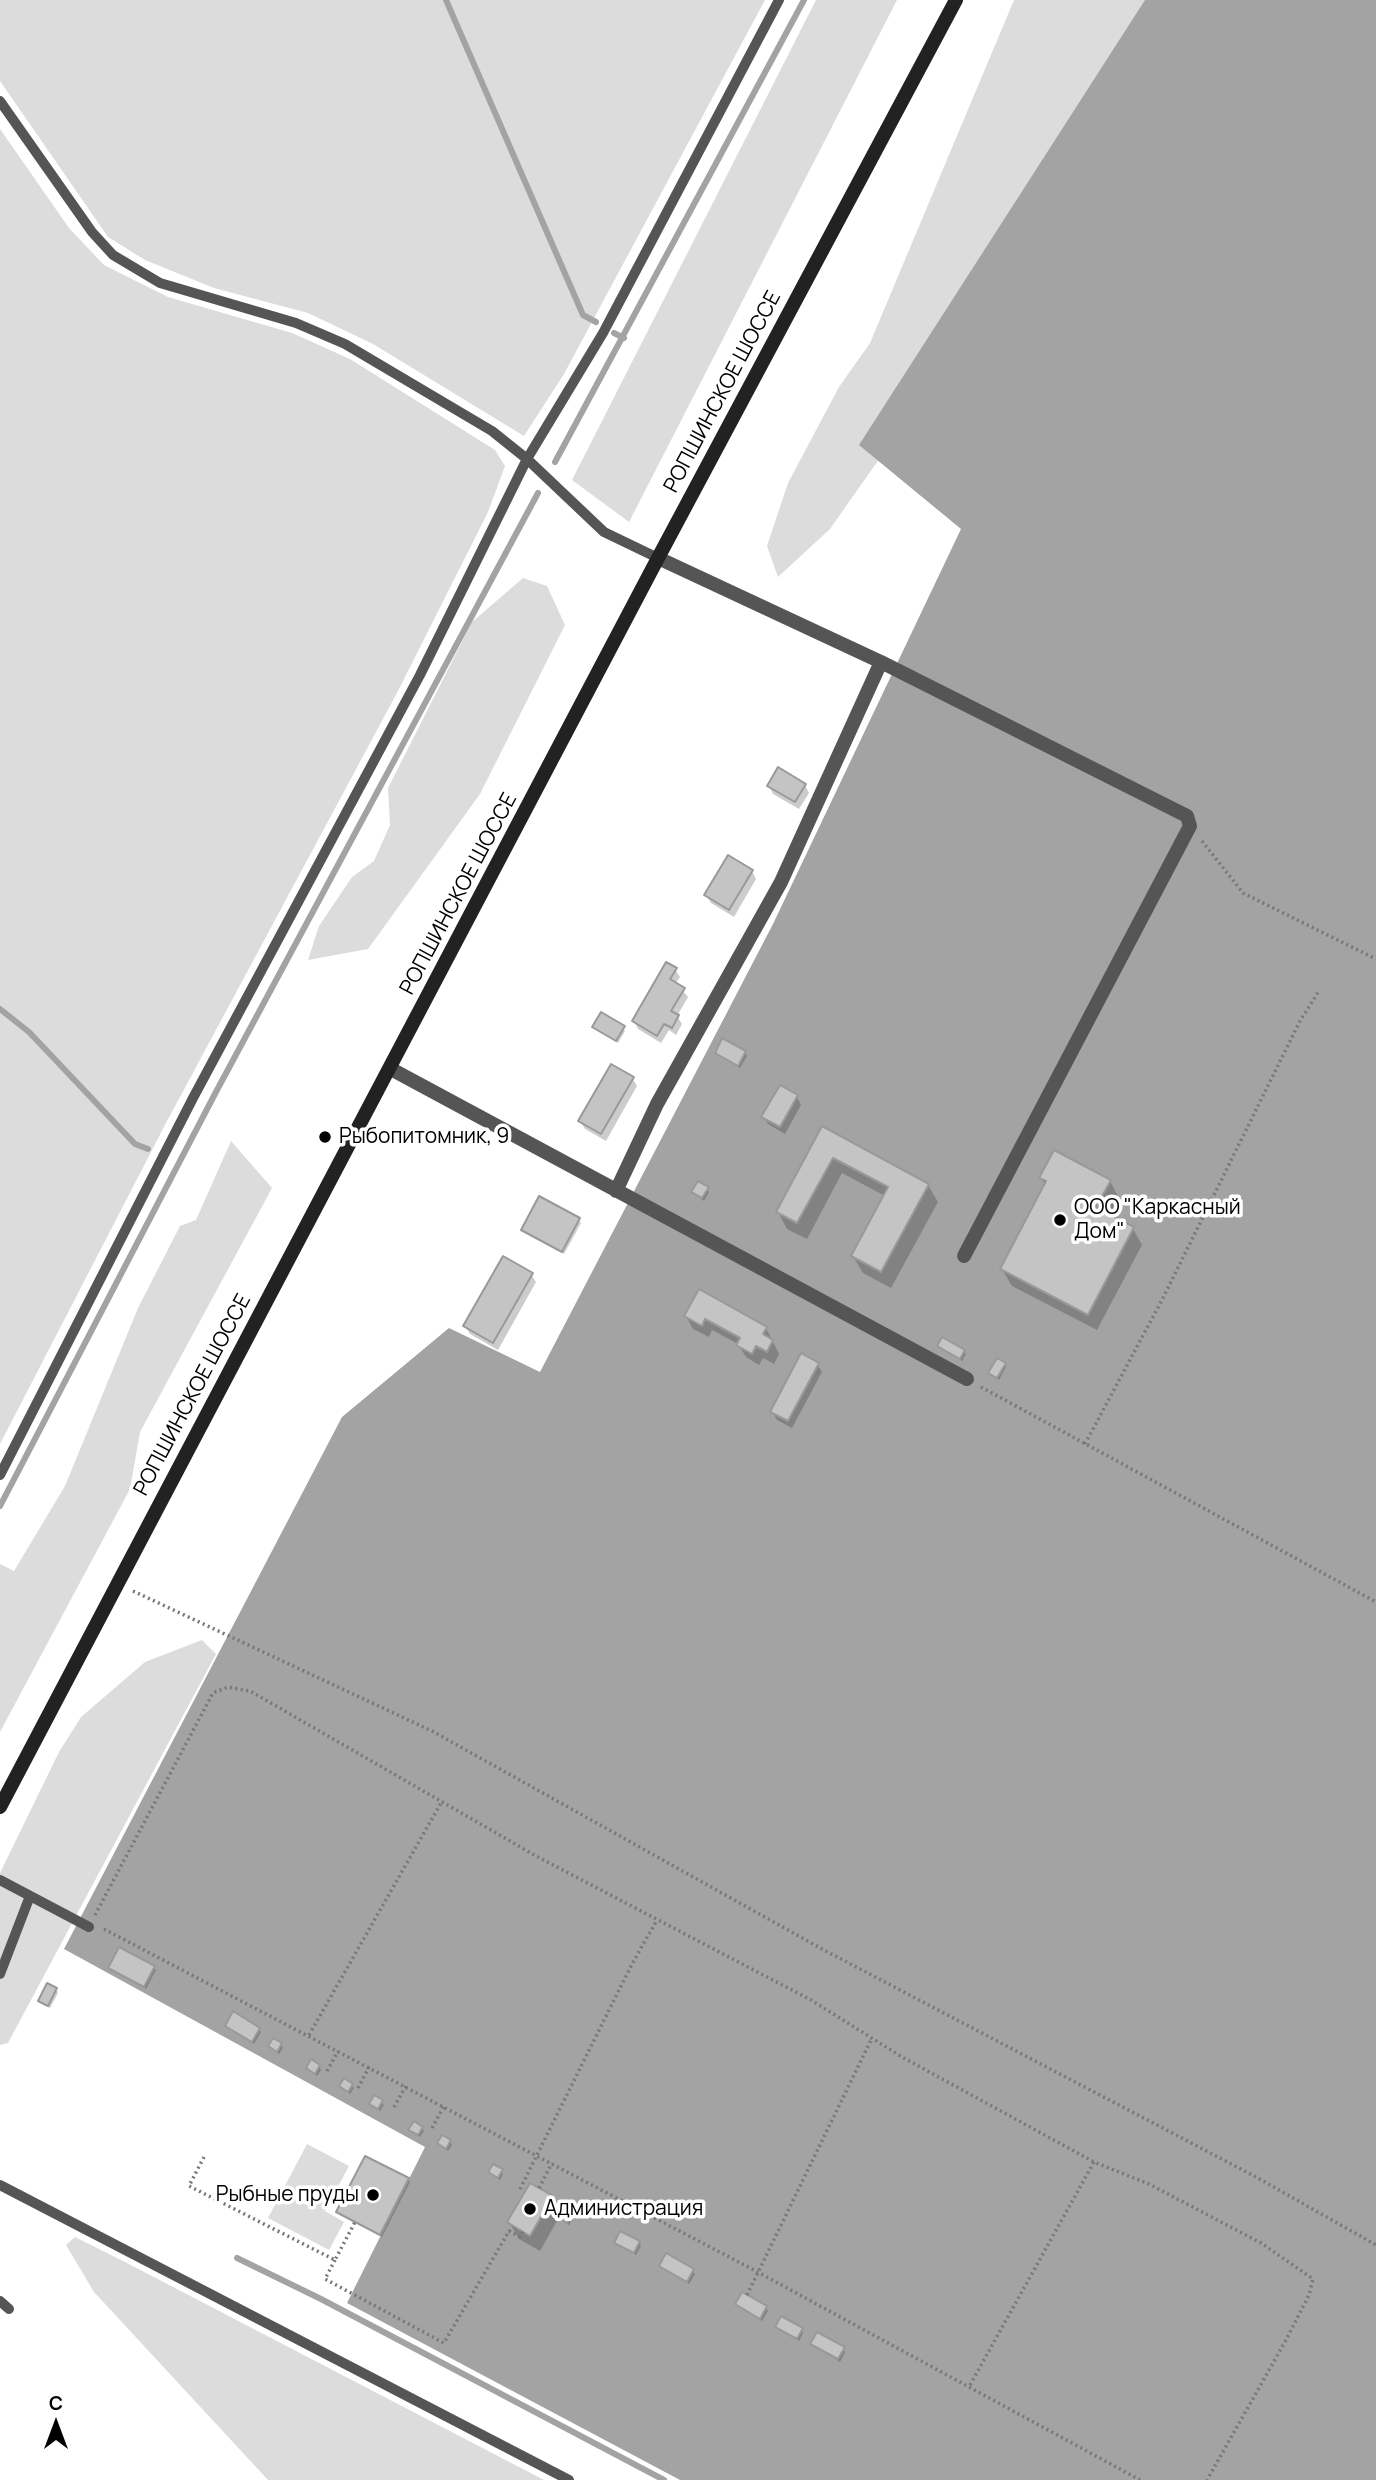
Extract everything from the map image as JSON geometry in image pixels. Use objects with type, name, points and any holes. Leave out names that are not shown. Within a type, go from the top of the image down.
[{"type":"main road","name":"РОПШИНСКОЕ ШОССЕ","points":[[0,1808],[658,558],[956,0]]},
{"type":"street","points":[[658,558],[881,662],[1187,816],[1190,826],[964,1256]]},
{"type":"street","points":[[616,1191],[657,1104],[782,882],[881,662]]},
{"type":"street","points":[[391,1069],[967,1379]]},
{"type":"lane","points":[[0,1475],[193,1098],[420,676],[527,459],[603,333],[779,0]]},
{"type":"lane","points":[[0,101],[92,232],[113,255],[160,283],[296,323],[345,344],[492,430],[527,459],[604,532],[658,558]]},
{"type":"lane","points":[[0,1880],[89,1927]]},
{"type":"lane","points":[[0,1974],[30,1896]]},
{"type":"lane","points":[[0,2185],[569,2480]]},
{"type":"lane","points":[[0,2301],[9,2309]]},
{"type":"path","points":[[1190,826],[1243,893],[1376,959]]},
{"type":"path","points":[[1084,1444],[1162,1300],[1249,1121],[1318,991]]},
{"type":"path","points":[[967,1379],[1376,1602]]},
{"type":"path","points":[[117,1584],[204,1622],[432,1731],[822,1949],[1256,2177],[1376,2245]]},
{"type":"path","points":[[1140,2480],[970,2385],[338,2050],[108,1929],[89,1927],[213,1693],[228,1688],[250,1691],[380,1763],[440,1803],[811,2000],[872,2038],[1094,2162],[1149,2184],[1250,2237],[1313,2279],[1309,2295],[1286,2340],[1207,2480]]},
{"type":"path","points":[[309,2035],[440,1803]]},
{"type":"path","points":[[520,2189],[632,1964],[657,1920]]},
{"type":"path","points":[[747,2295],[872,2038]]},
{"type":"path","points":[[327,2071],[338,2050]]},
{"type":"path","points":[[358,2088],[369,2067]]},
{"type":"path","points":[[394,2107],[406,2086]]},
{"type":"path","points":[[432,2128],[444,2106]]},
{"type":"path","points":[[204,2157],[189,2186],[335,2260]]},
{"type":"path","points":[[970,2385],[1094,2162]]},
{"type":"path","points":[[539,2188],[552,2163]]},
{"type":"path","points":[[355,2222],[325,2279],[444,2343],[512,2225]]},
{"type":"path","points":[[509,2231],[520,2237],[523,2231]]},
{"type":"shaded area","points":[[0,0],[765,0],[564,374],[524,436],[373,344],[308,313],[214,288],[145,260],[108,237],[0,81]]},
{"type":"shaded area","points":[[816,0],[897,0],[629,522],[572,480]]},
{"type":"shaded area","points":[[1014,0],[1376,0],[896,435],[830,529],[778,577],[767,546],[788,483],[839,387],[870,343]]},
{"type":"shaded area","points":[[1145,0],[1376,0],[1376,2480],[680,2480],[347,2303],[425,2147],[64,1949],[342,1417],[449,1328],[540,1372],[773,924],[961,529],[859,445]]},
{"type":"shaded area","points":[[0,129],[69,228],[104,265],[168,297],[292,333],[350,359],[495,450],[505,466],[488,512],[398,691],[166,1123],[0,1444]]},
{"type":"shaded area","points":[[523,578],[547,586],[565,625],[480,794],[368,949],[308,960],[319,926],[352,877],[374,861],[390,825],[388,788],[472,622]]},
{"type":"shaded area","points":[[231,1141],[272,1188],[140,1432],[130,1489],[0,1732],[0,1564],[14,1571],[65,1486],[138,1308],[180,1226],[196,1220]]},
{"type":"shaded area","points":[[202,1640],[216,1654],[8,2043],[0,2045],[0,1873],[59,1752],[81,1717],[145,1662]]},
{"type":"shaded area","points":[[307,2144],[349,2166],[325,2211],[344,2222],[329,2250],[268,2218]]},
{"type":"shaded area","points":[[75,2237],[544,2480],[268,2480],[94,2292],[66,2245]]},
{"type":"building","points":[[778,767],[806,784],[795,802],[767,786]]},
{"type":"building","points":[[728,855],[753,870],[729,910],[704,895]]},
{"type":"building","points":[[666,962],[677,968],[670,979],[685,988],[671,1011],[679,1015],[672,1028],[664,1024],[657,1036],[632,1021]]},
{"type":"building","points":[[601,1012],[625,1026],[616,1041],[592,1027]]},
{"type":"building","points":[[722,1038],[746,1051],[738,1066],[715,1053]]},
{"type":"building","points":[[611,1064],[634,1077],[601,1134],[578,1121]]},
{"type":"building","points":[[780,1085],[798,1095],[780,1127],[761,1117]]},
{"type":"building","points":[[822,1126],[929,1184],[881,1272],[851,1256],[888,1187],[833,1158],[797,1223],[776,1212]]},
{"type":"building","points":[[1054,1150],[1111,1180],[1096,1207],[1134,1227],[1088,1315],[1000,1269],[1046,1181],[1039,1178]]},
{"type":"building","points":[[698,1181],[709,1187],[702,1198],[691,1192]]},
{"type":"building","points":[[539,1196],[580,1218],[562,1252],[521,1230]]},
{"type":"building","points":[[503,1256],[533,1273],[493,1343],[463,1326]]},
{"type":"building","points":[[699,1289],[767,1327],[763,1334],[773,1340],[767,1352],[756,1346],[752,1354],[736,1345],[740,1338],[705,1319],[702,1326],[684,1316]]},
{"type":"building","points":[[942,1337],[965,1350],[960,1359],[937,1346]]},
{"type":"building","points":[[801,1353],[819,1363],[788,1421],[770,1412]]},
{"type":"building","points":[[997,1358],[1006,1363],[997,1378],[988,1373]]},
{"type":"building","points":[[119,1947],[155,1966],[144,1987],[108,1968]]},
{"type":"building","points":[[47,1983],[57,1988],[48,2006],[38,2001]]},
{"type":"building","points":[[233,2011],[260,2028],[252,2042],[225,2026]]},
{"type":"building","points":[[273,2038],[282,2043],[277,2052],[268,2046]]},
{"type":"building","points":[[311,2059],[320,2065],[315,2074],[306,2068]]},
{"type":"building","points":[[344,2078],[353,2084],[348,2092],[339,2086]]},
{"type":"building","points":[[374,2095],[383,2100],[378,2109],[369,2104]]},
{"type":"building","points":[[414,2121],[423,2127],[418,2135],[408,2130]]},
{"type":"building","points":[[442,2135],[451,2140],[446,2149],[437,2143]]},
{"type":"building","name":"Рыбные пруды","points":[[365,2156],[409,2178],[380,2235],[336,2212]]},
{"type":"building","points":[[493,2164],[503,2169],[498,2178],[488,2172]]},
{"type":"building","name":"Администрация","points":[[530,2183],[553,2196],[530,2236],[507,2222]]},
{"type":"building","points":[[554,2201],[574,2212],[567,2223],[548,2212]]},
{"type":"building","points":[[620,2231],[640,2241],[634,2253],[614,2243]]},
{"type":"building","points":[[666,2253],[694,2269],[687,2282],[659,2266]]},
{"type":"building","points":[[742,2292],[767,2306],[760,2319],[735,2304]]},
{"type":"building","points":[[781,2316],[803,2328],[797,2339],[775,2327]]},
{"type":"building","points":[[817,2332],[845,2347],[838,2359],[810,2344]]},
{"type":"waterway","points":[[446,0],[583,315],[596,322]]},
{"type":"waterway","points":[[555,462],[804,0]]},
{"type":"waterway","points":[[614,333],[624,338]]},
{"type":"waterway","points":[[0,1506],[217,1090],[538,493]]},
{"type":"waterway","points":[[0,1009],[29,1032],[135,1144],[148,1149]]},
{"type":"waterway","points":[[237,2258],[321,2299],[664,2480]]},
{"type":"place","name":"Рыбопитомник, 9","points":[[325,1137]]},
{"type":"place","name":"ООО \"Каркасный Дом\"","points":[[1060,1220]]},
{"type":"place","name":"Рыбные пруды","points":[[373,2195]]},
{"type":"place","name":"Администрация","points":[[530,2209]]}]
